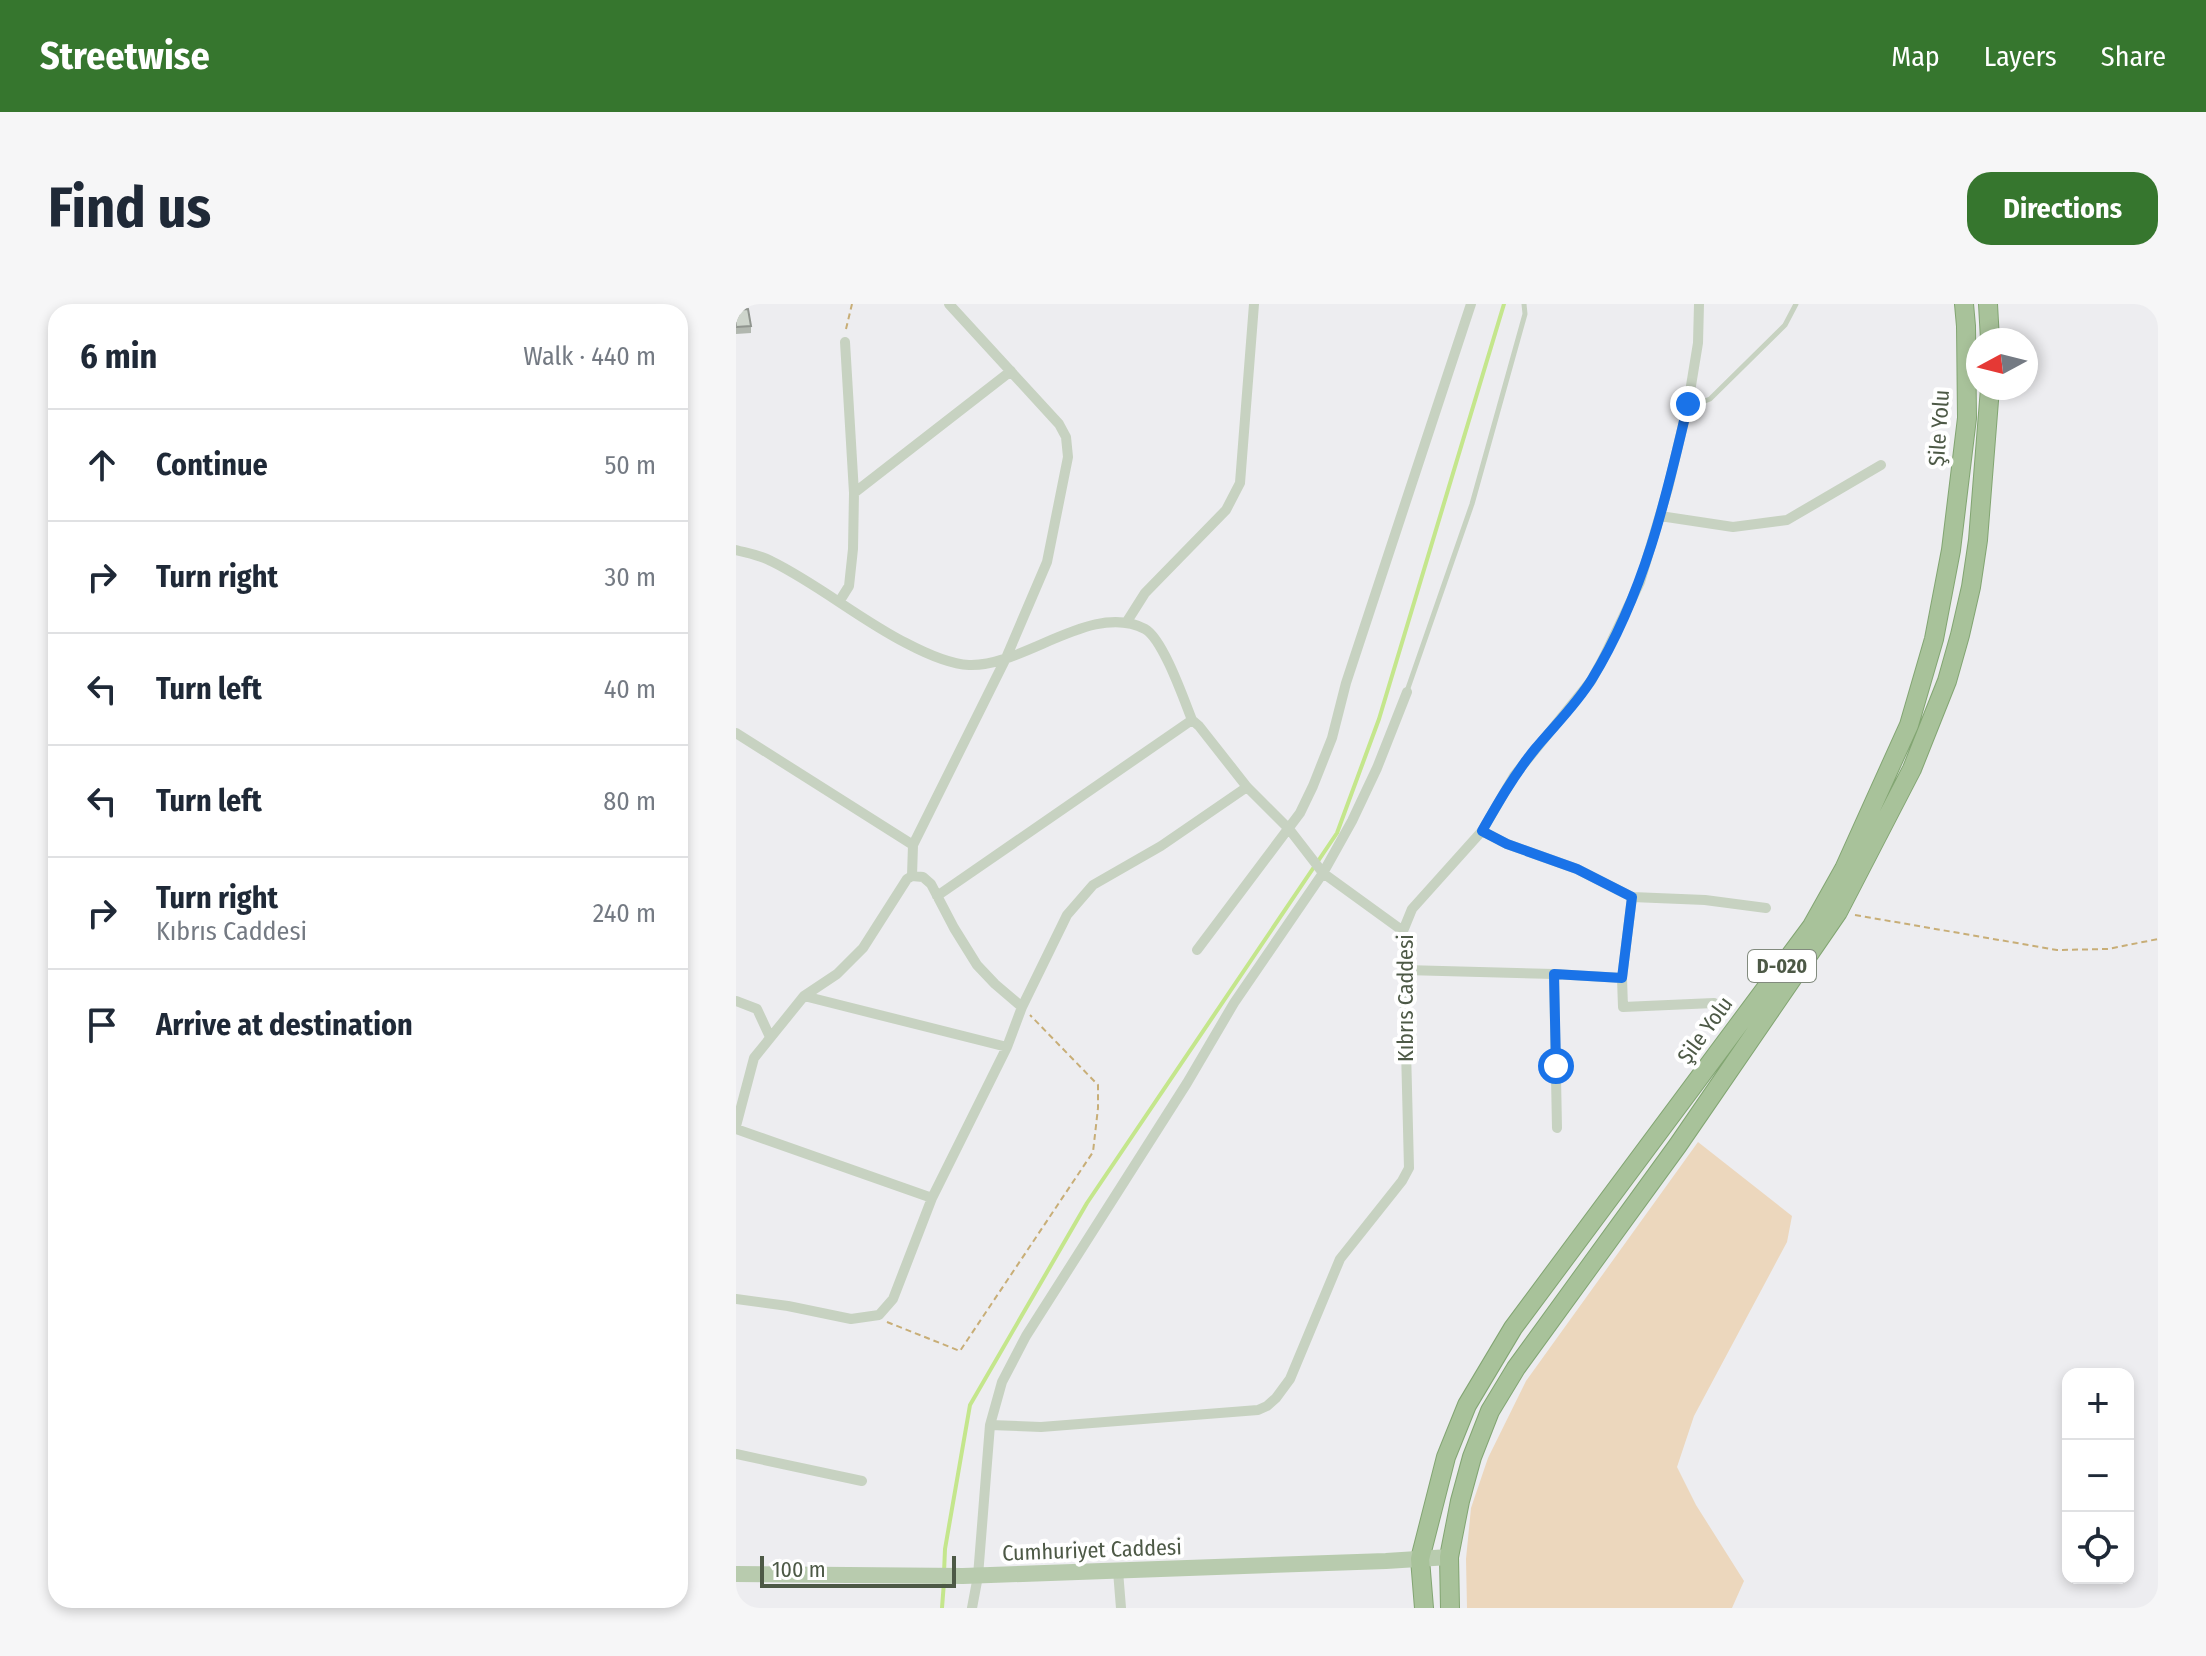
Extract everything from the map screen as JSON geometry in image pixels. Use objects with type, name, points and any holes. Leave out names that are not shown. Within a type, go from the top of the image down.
[{"type":"highway","name":"Şile Yolu","points":[[1424,1608],[1420,1559],[1446,1457],[1467,1405],[1513,1328],[1812,926],[1844,869],[1909,725],[1934,639],[1951,550],[1967,418],[1964,304]]},
{"type":"highway","points":[[1988,304],[1989,328]]},
{"type":"highway","name":"Şile Yolu","points":[[1450,1608],[1449,1557],[1460,1501],[1472,1457],[1490,1411],[1516,1368],[1678,1145],[1838,912],[1912,769],[1947,681],[1971,587],[1978,540],[1989,400]]},
{"type":"main road","name":"Cumhuriyet Caddesi","points":[[736,1574],[970,1576],[1449,1557]]},
{"type":"street","points":[[912,876],[913,845],[1006,658],[1047,562],[1068,457],[1066,437],[1059,424],[949,304]]},
{"type":"street","points":[[1126,623],[1145,593],[1226,510],[1240,483],[1254,304]]},
{"type":"street","points":[[1197,950],[1289,829],[1313,786],[1332,738],[1346,683],[1471,304]]},
{"type":"street","name":"Kıbrıs Caddesi","points":[[990,1425],[1041,1427],[1247,1412],[1267,1406],[1290,1379],[1340,1259],[1409,1168],[1403,931],[1412,909],[1482,831],[1514,776],[1579,698],[1603,659],[1640,582],[1688,404],[1698,343],[1699,304]]},
{"type":"street","points":[[839,602],[851,578],[854,493],[845,342]]},
{"type":"street","points":[[854,493],[1011,371]]},
{"type":"street","points":[[1660,516],[1733,527],[1787,520],[1881,465]]},
{"type":"street","points":[[736,550],[769,560],[875,627],[921,651],[970,665],[1006,658],[1091,626],[1114,622],[1143,629],[1155,638],[1192,720],[1247,787],[1289,829],[1323,873],[1403,931]]},
{"type":"street","points":[[972,1608],[970,1576],[990,1425],[1002,1382],[1026,1336],[1187,1083],[1234,1003],[1323,873],[1377,768],[1407,692]]},
{"type":"street","points":[[937,896],[1192,720]]},
{"type":"street","points":[[736,733],[913,845]]},
{"type":"street","points":[[736,1299],[851,1319],[879,1315],[893,1299],[932,1198],[1007,1047],[1022,1007],[1067,915],[1093,885],[1161,846],[1247,787]]},
{"type":"street","points":[[1482,831],[1507,844],[1577,869],[1632,897],[1705,900],[1766,908]]},
{"type":"street","points":[[932,1198],[736,1127],[754,1058],[804,996],[837,974],[863,948],[907,879],[912,876],[923,877],[931,884],[977,965],[1022,1007]]},
{"type":"street","points":[[1632,897],[1622,978],[1623,1007],[1714,1003]]},
{"type":"street","points":[[1405,970],[1622,978]]},
{"type":"street","points":[[1554,974],[1557,1128]]},
{"type":"street","points":[[804,996],[1007,1047]]},
{"type":"street","points":[[736,1001],[757,1009],[770,1037]]},
{"type":"street","points":[[736,1454],[862,1481]]},
{"type":"street","points":[[1118,1571],[1121,1608]]},
{"type":"lane","points":[[1407,692],[1472,504],[1525,314],[1524,304]]},
{"type":"lane","points":[[1688,404],[1710,399],[1785,325],[1796,304]]},
{"type":"path","points":[[845,342],[852,304]]},
{"type":"path","points":[[1838,912],[2057,950],[2108,949],[2158,939]]},
{"type":"path","points":[[871,1316],[960,1351],[1093,1152],[1098,1085],[1022,1007]]},
{"type":"shaded area","points":[[1698,1142],[1792,1216],[1787,1242],[1694,1416],[1677,1467],[1696,1505],[1744,1581],[1732,1608],[1467,1608],[1466,1559],[1471,1508],[1488,1458],[1526,1381]]},
{"type":"building","points":[[748,309],[751,326],[736,327],[736,310]]},
{"type":"waterway","points":[[944,1573],[945,1549],[970,1405],[1087,1203],[1337,833],[1379,719],[1504,304]]},
{"type":"waterway","points":[[942,1608],[944,1582]]},
{"type":"route","points":[[1556,1066],[1554,974],[1622,978],[1632,897],[1577,869],[1507,844],[1482,831],[1514,776],[1579,698],[1603,659],[1640,582],[1652,548],[1688,404]]}]
